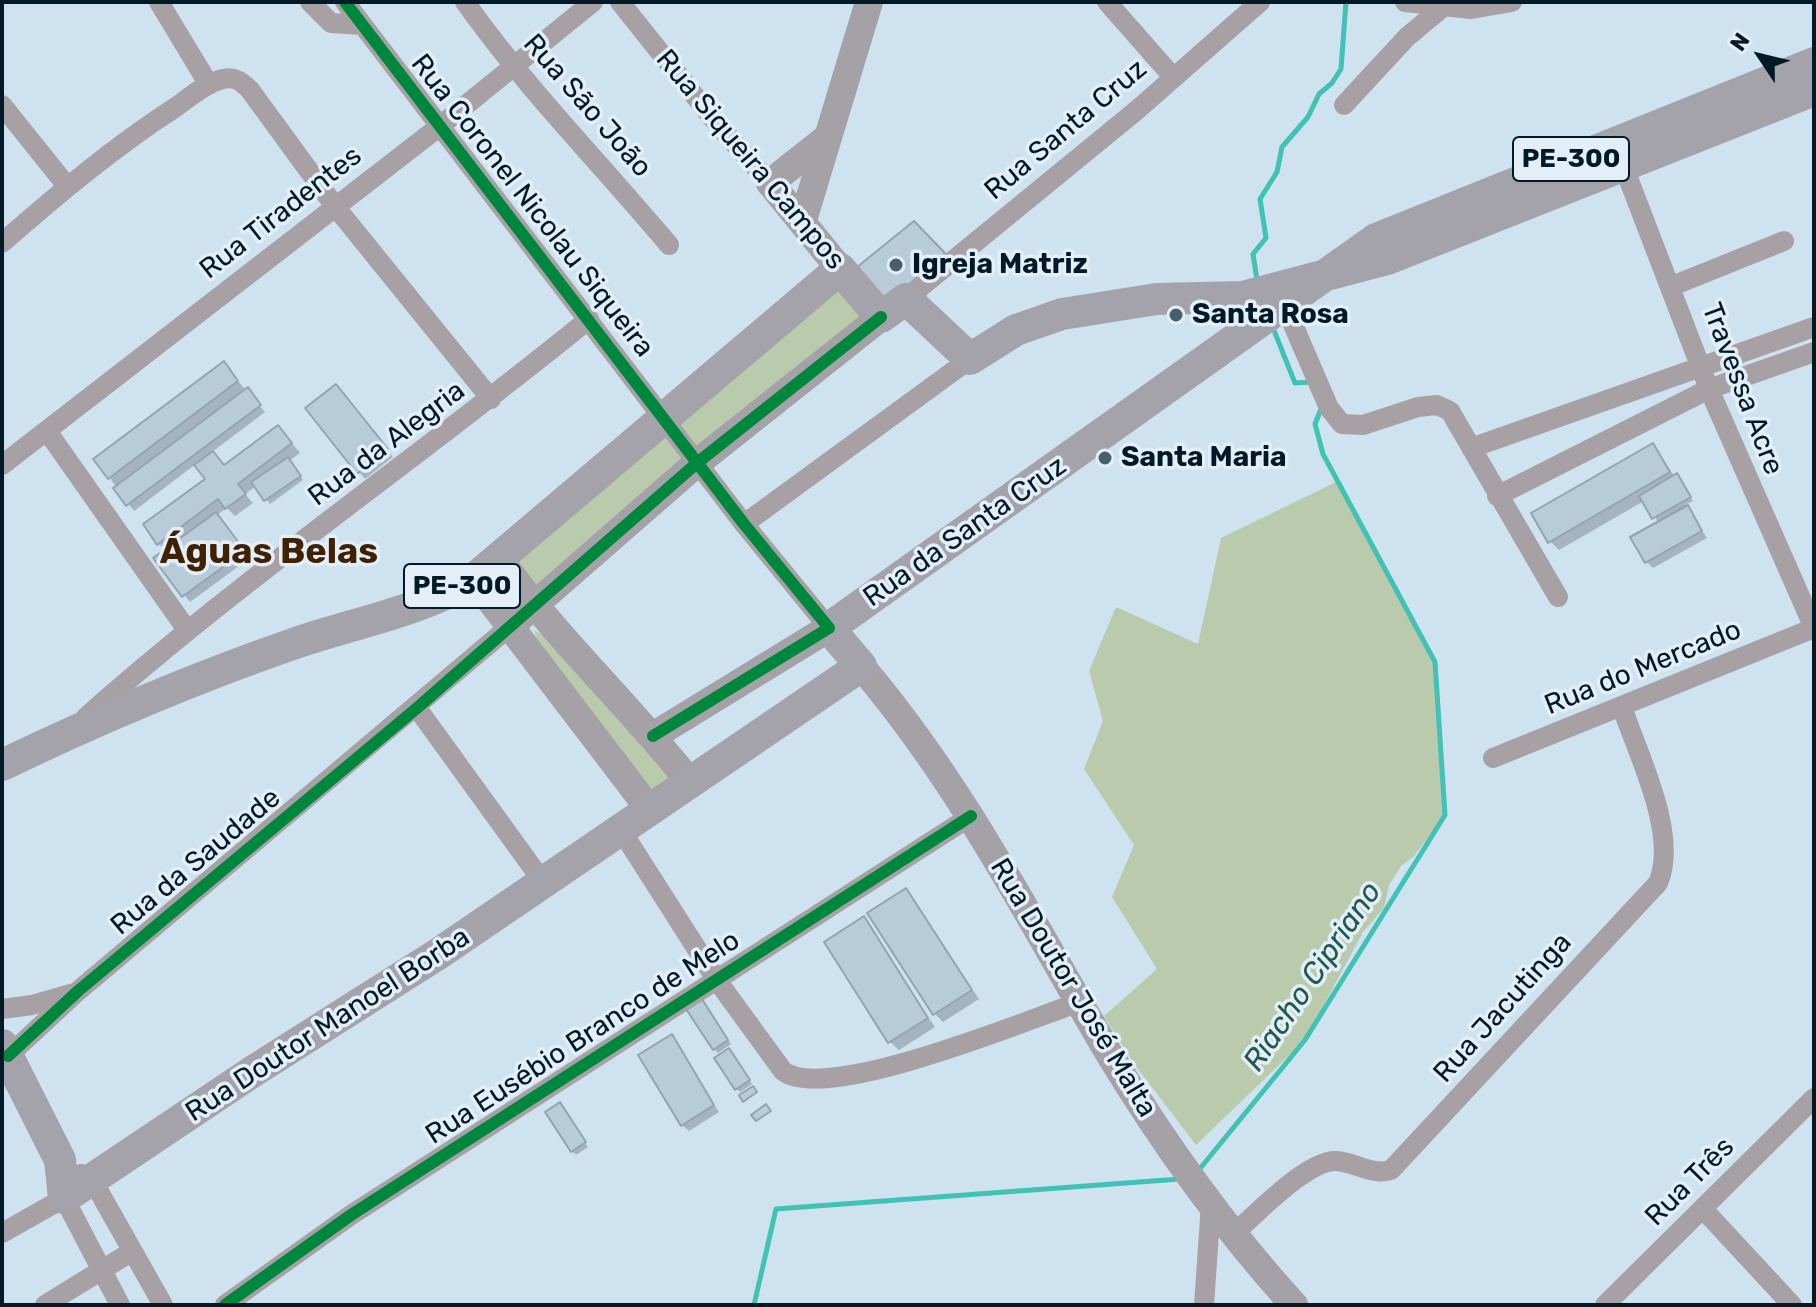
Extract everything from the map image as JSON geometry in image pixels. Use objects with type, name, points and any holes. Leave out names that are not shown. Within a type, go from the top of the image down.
[{"type":"main road","name":"PE-300","points":[[970,359],[1016,330],[1051,316],[1118,303],[1243,297],[1336,270],[1376,239],[1409,224],[1619,155],[1814,63]]},
{"type":"main road","points":[[1619,155],[1814,90]]},
{"type":"main road","name":"PE-300","points":[[2,765],[68,733],[292,644],[443,598],[486,568],[840,269]]},
{"type":"main road","name":"Rua Siqueira Campos","points":[[840,269],[970,359]]},
{"type":"main road","name":"Rua da Santa Cruz","points":[[829,628],[1072,457],[1200,361],[1336,270]]},
{"type":"main road","points":[[829,628],[861,666]]},
{"type":"main road","name":"Rua Doutor Manoel Borba","points":[[64,1198],[621,830],[861,666]]},
{"type":"main road","points":[[5,1050],[60,1160],[64,1198]]},
{"type":"street","points":[[159,2],[209,85]]},
{"type":"street","points":[[310,2],[331,23],[362,25]]},
{"type":"street","name":"Rua Coronel Nicolau Siqueira","points":[[345,2],[744,524],[829,628]]},
{"type":"street","name":"Rua São João","points":[[465,2],[514,68],[590,150],[669,245]]},
{"type":"street","name":"Rua Tiradentes","points":[[2,465],[334,205],[440,126],[593,2]]},
{"type":"street","name":"Rua Siqueira Campos","points":[[620,2],[709,114],[803,220],[840,269]]},
{"type":"street","points":[[803,220],[869,2]]},
{"type":"street","points":[[1107,2],[1173,77]]},
{"type":"street","name":"Rua Santa Cruz","points":[[894,308],[1260,2]]},
{"type":"street","points":[[1405,2],[1479,8],[1512,2]]},
{"type":"street","points":[[1344,105],[1407,37],[1443,7]]},
{"type":"street","points":[[2,243],[67,186],[209,85],[230,78],[244,84],[334,205],[491,399]]},
{"type":"street","points":[[2,105],[67,186]]},
{"type":"street","points":[[770,183],[828,137]]},
{"type":"street","name":"Travessa Acre","points":[[1619,155],[1672,286],[1709,389],[1814,628]]},
{"type":"street","points":[[1672,286],[1784,241]]},
{"type":"street","points":[[1285,306],[1329,408],[1342,424],[1363,425],[1418,407],[1437,405],[1450,411],[1558,597]]},
{"type":"street","points":[[508,628],[697,463],[894,308]]},
{"type":"street","name":"Rua da Alegria","points":[[68,733],[187,630],[491,399],[589,319]]},
{"type":"street","points":[[1471,448],[1814,327]]},
{"type":"street","points":[[1497,496],[1709,389],[1814,352]]},
{"type":"street","points":[[744,524],[970,359]]},
{"type":"street","points":[[47,431],[187,630]]},
{"type":"street","points":[[486,568],[532,606],[653,736],[689,781]]},
{"type":"street","points":[[486,568],[508,628],[650,810]]},
{"type":"street","name":"Rua da Saudade","points":[[5,1050],[417,708],[508,628]]},
{"type":"street","points":[[653,736],[829,628]]},
{"type":"street","name":"Rua do Mercado","points":[[1493,758],[1814,628]]},
{"type":"street","name":"Rua Doutor José Malta","points":[[861,666],[913,728],[971,816],[1157,1129],[1211,1204],[1294,1305]]},
{"type":"street","name":"Rua Jacutinga","points":[[1234,1233],[1300,1177],[1325,1161],[1340,1161],[1376,1172],[1391,1170],[1658,883],[1666,852],[1661,827],[1622,707]]},
{"type":"street","points":[[417,708],[543,882]]},
{"type":"street","name":"Rua Eusébio Branco de Melo","points":[[225,1305],[351,1215],[971,816]]},
{"type":"street","points":[[621,830],[716,979],[788,1076],[803,1081],[862,1074],[1080,1002]]},
{"type":"street","name":"Rua da Saudade","points":[[2,1009],[32,1005],[78,991]]},
{"type":"street","name":"Rua Três","points":[[1605,1305],[1814,1098]]},
{"type":"street","points":[[60,1160],[93,1181],[163,1305]]},
{"type":"street","points":[[64,1198],[120,1305]]},
{"type":"street","name":"Rua Doutor Manoel Borba","points":[[2,1233],[64,1198]]},
{"type":"street","points":[[1204,1305],[1211,1204]]},
{"type":"street","points":[[1703,1209],[1792,1305]]},
{"type":"street","points":[[45,1305],[131,1252]]},
{"type":"green space","points":[[839,274],[875,315],[697,456],[669,417]]},
{"type":"green space","points":[[663,419],[691,462],[534,600],[504,559]]},
{"type":"green space","points":[[1338,481],[1435,662],[1445,815],[1414,856],[1401,866],[1389,885],[1384,908],[1363,932],[1305,1040],[1196,1145],[1135,1065],[1104,1016],[1157,969],[1112,897],[1134,845],[1084,769],[1103,721],[1089,671],[1116,607],[1198,644],[1221,538]]},
{"type":"green space","points":[[534,630],[567,649],[681,780],[649,801],[544,665]]},
{"type":"building","name":"Igreja Matriz","points":[[914,221],[945,253],[877,312],[846,276]]},
{"type":"building","points":[[224,361],[238,381],[108,479],[93,459]]},
{"type":"building","points":[[336,384],[388,449],[357,474],[305,408]]},
{"type":"building","points":[[248,387],[261,405],[126,506],[113,488]]},
{"type":"building","points":[[278,425],[292,443],[238,484],[246,494],[225,509],[218,499],[157,545],[143,524],[205,479],[194,465],[213,451],[224,465]]},
{"type":"building","points":[[1653,443],[1670,472],[1548,543],[1531,513]]},
{"type":"building","points":[[288,457],[301,476],[264,501],[251,482]]},
{"type":"building","points":[[1677,473],[1691,497],[1652,519],[1639,496]]},
{"type":"building","points":[[1688,505],[1702,531],[1645,563],[1630,537]]},
{"type":"building","points":[[216,512],[245,551],[182,597],[153,558]]},
{"type":"building","points":[[906,888],[972,990],[933,1015],[867,913]]},
{"type":"building","points":[[864,916],[928,1018],[888,1043],[824,942]]},
{"type":"building","points":[[702,999],[728,1040],[713,1050],[686,1009]]},
{"type":"building","points":[[672,1034],[714,1105],[681,1126],[638,1055]]},
{"type":"building","points":[[729,1048],[750,1080],[735,1090],[714,1058]]},
{"type":"building","points":[[753,1086],[757,1092],[743,1102],[739,1095]]},
{"type":"building","points":[[560,1102],[586,1142],[571,1152],[545,1112]]},
{"type":"building","points":[[766,1104],[771,1111],[756,1121],[751,1115]]},
{"type":"waterway","name":"Riacho Cipriano","points":[[1257,280],[1253,254],[1266,238],[1260,199],[1277,172],[1282,147],[1308,117],[1319,94],[1332,83],[1341,69],[1346,2]]},
{"type":"waterway","name":"Riacho Cipriano","points":[[1273,328],[1295,383],[1312,382]]},
{"type":"waterway","name":"Riacho Cipriano","points":[[1198,1171],[1305,1040],[1445,815],[1435,662],[1323,454],[1315,424],[1321,409]]},
{"type":"waterway","name":"Riacho Cipriano","points":[[754,1305],[776,1209],[1180,1179]]},
{"type":"cycle path","points":[[345,2],[744,524],[829,628],[653,736]]},
{"type":"cycle path","points":[[8,1056],[78,991],[417,708],[697,463],[881,317]]},
{"type":"cycle path","points":[[225,1305],[351,1215],[971,816]]},
{"type":"place","name":"Igreja Matriz","points":[[896,265]]},
{"type":"place","name":"Santa Rosa","points":[[1176,315]]},
{"type":"place","name":"Santa Maria","points":[[1105,458]]},
{"type":"district","name":"Águas Belas","points":[[269,553]]}]
